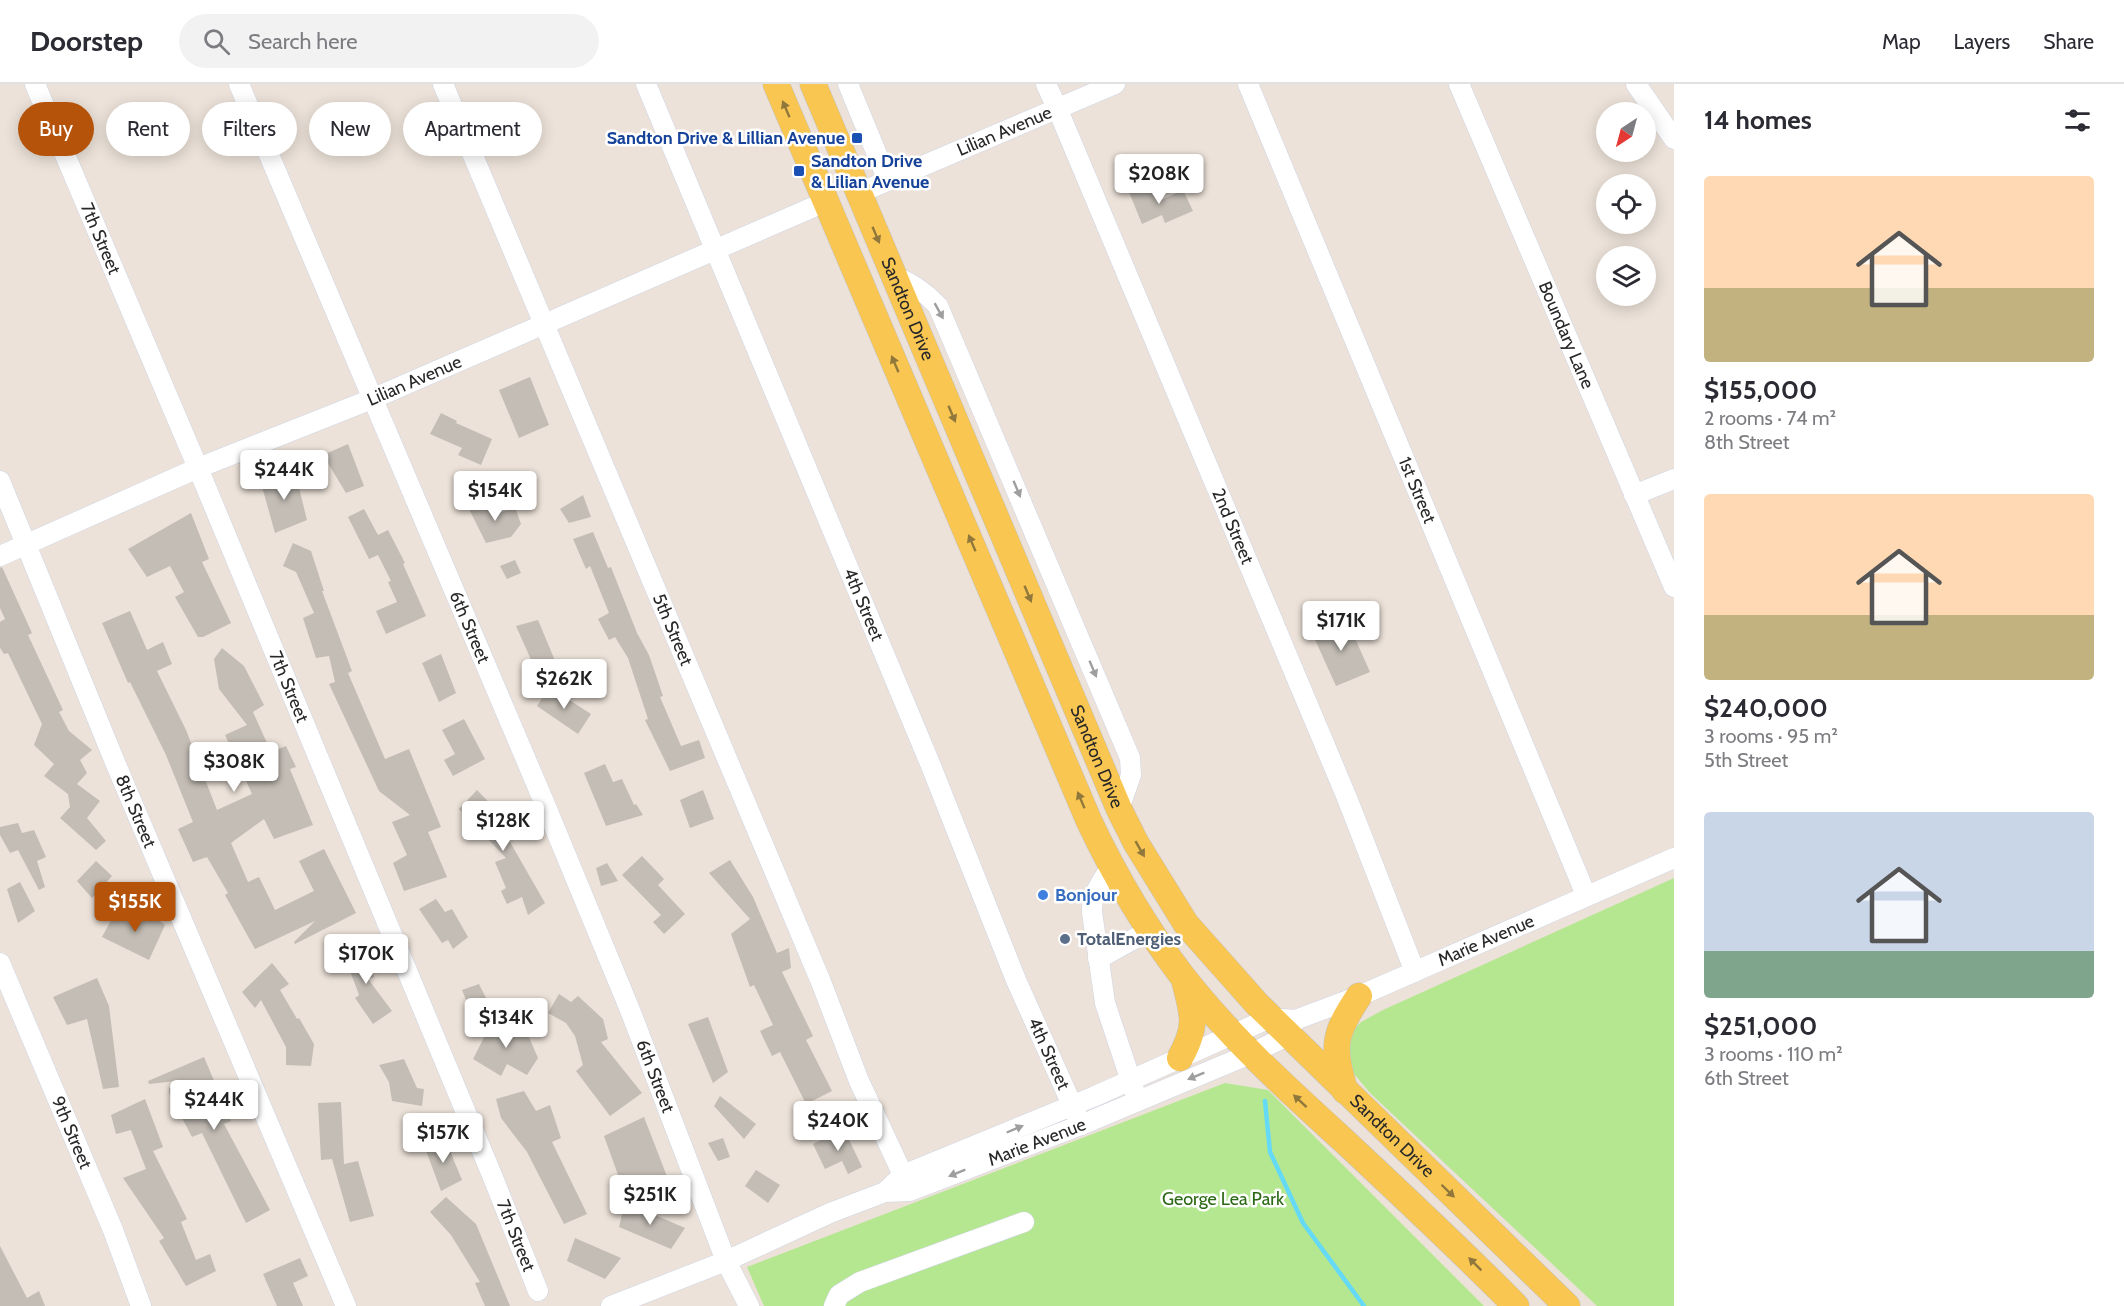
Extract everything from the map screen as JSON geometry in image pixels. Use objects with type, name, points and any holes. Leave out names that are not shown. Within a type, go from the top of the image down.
[{"type":"main road","name":"Sandton Drive","points":[[776,84],[1089,821],[1111,867],[1150,930],[1184,977],[1250,1054],[1457,1246],[1516,1306]]},
{"type":"main road","name":"Sandton Drive","points":[[813,84],[1119,809],[1141,852],[1186,924],[1284,1024],[1346,1092],[1567,1306]]},
{"type":"main road","points":[[1180,1058],[1192,1030],[1193,1015],[1184,977]]},
{"type":"main road","points":[[1346,1092],[1336,1056],[1336,1040],[1344,1019],[1359,996]]},
{"type":"street","name":"7th Street","points":[[35,84],[198,468],[490,1169],[538,1292]]},
{"type":"street","name":"6th Street","points":[[239,84],[630,1010],[726,1261],[749,1306]]},
{"type":"street","name":"5th Street","points":[[442,84],[623,508],[821,982],[859,1081],[903,1175]]},
{"type":"street","name":"4th Street","points":[[646,84],[929,761],[1016,980],[1082,1125]]},
{"type":"street","points":[[848,84],[888,181]]},
{"type":"street","name":"2nd Street","points":[[1046,84],[1347,798],[1415,972]]},
{"type":"street","name":"Lilian Avenue","points":[[859,193],[1115,84]]},
{"type":"street","name":"1st Street","points":[[1248,84],[1574,860],[1586,895]]},
{"type":"street","name":"Boundary Lane","points":[[1459,84],[1674,587]]},
{"type":"street","points":[[1636,84],[1674,139]]},
{"type":"street","name":"Lilian Avenue","points":[[0,556],[198,468],[372,399],[825,202]]},
{"type":"street","points":[[1634,495],[1674,479]]},
{"type":"street","name":"8th Street","points":[[0,480],[117,767],[346,1306]]},
{"type":"street","name":"Marie Avenue","points":[[885,1192],[903,1175],[1130,1081],[1233,1035],[1284,1024],[1359,996],[1674,858]]},
{"type":"street","points":[[1111,867],[1091,903],[1098,959],[1111,1024],[1138,1101]]},
{"type":"street","points":[[1098,959],[1150,930]]},
{"type":"street","name":"9th Street","points":[[0,963],[113,1230],[141,1306]]},
{"type":"street","name":"Marie Avenue","points":[[611,1306],[726,1261],[830,1213],[885,1192],[910,1191],[1082,1125],[1250,1054],[1284,1024]]},
{"type":"street","points":[[834,1306],[839,1295],[860,1282],[1024,1222]]},
{"type":"green space","points":[[1674,878],[1674,1306],[1597,1306],[1370,1093],[1350,1069],[1346,1049],[1350,1033],[1361,1022],[1383,1010]]},
{"type":"green space","name":"George Lea Park","points":[[1225,1083],[1268,1090],[1484,1306],[764,1306],[747,1267]]},
{"type":"building","points":[[1149,184],[1157,202],[1183,190],[1193,211],[1165,223],[1162,215],[1142,224],[1129,192]]},
{"type":"building","points":[[530,377],[549,425],[519,438],[499,390]]},
{"type":"building","points":[[441,413],[457,421],[456,423],[492,439],[481,465],[458,455],[462,448],[430,434]]},
{"type":"building","points":[[348,444],[364,486],[346,493],[323,455]]},
{"type":"building","points":[[294,468],[307,520],[275,533],[261,483]]},
{"type":"building","points":[[583,495],[591,517],[569,523],[560,509]]},
{"type":"building","points":[[493,501],[499,513],[515,507],[521,524],[511,537],[486,543],[469,509]]},
{"type":"building","points":[[364,509],[378,535],[388,530],[405,563],[403,564],[426,616],[386,634],[376,611],[397,602],[388,582],[391,581],[378,555],[369,559],[348,517]]},
{"type":"building","points":[[191,513],[209,559],[202,562],[231,623],[203,637],[198,637],[175,597],[184,592],[170,566],[147,577],[128,549]]},
{"type":"building","points":[[593,532],[608,568],[611,567],[637,633],[649,655],[663,696],[660,697],[681,746],[699,740],[705,758],[670,771],[645,720],[648,719],[628,658],[615,637],[609,640],[598,619],[609,613],[590,566],[586,569],[573,539]]},
{"type":"building","points":[[293,543],[311,551],[324,591],[322,591],[352,671],[348,673],[385,759],[409,749],[441,827],[428,832],[447,877],[404,891],[393,863],[407,855],[392,822],[410,815],[379,791],[329,684],[335,682],[329,656],[316,658],[303,618],[314,613],[296,572],[283,566]]},
{"type":"building","points":[[515,560],[521,573],[507,579],[500,566]]},
{"type":"building","points":[[2,567],[32,633],[28,635],[63,710],[59,712],[69,731],[92,750],[80,760],[87,773],[77,784],[100,801],[87,818],[106,841],[96,850],[60,818],[70,807],[68,794],[44,776],[54,764],[34,745],[42,724],[8,653],[4,654],[0,648],[0,622],[5,619],[0,608],[0,568]]},
{"type":"building","points":[[130,611],[147,650],[163,642],[172,664],[157,671],[186,730],[217,810],[252,794],[225,735],[247,725],[219,689],[214,659],[222,648],[244,666],[264,705],[253,712],[271,752],[286,746],[296,767],[290,769],[313,825],[274,839],[264,819],[231,843],[248,882],[259,877],[275,910],[314,891],[299,861],[324,849],[356,913],[295,944],[294,942],[315,921],[255,949],[225,895],[228,893],[207,857],[193,862],[178,829],[193,822],[166,755],[130,682],[128,683],[102,623]]},
{"type":"building","points":[[1346,618],[1370,672],[1336,686],[1312,633]]},
{"type":"building","points":[[538,620],[556,663],[536,671],[516,626]]},
{"type":"building","points":[[441,654],[456,693],[439,702],[422,663]]},
{"type":"building","points":[[549,687],[591,714],[578,734],[537,706]]},
{"type":"building","points":[[464,719],[485,759],[453,776],[444,760],[455,754],[442,730]]},
{"type":"building","points":[[605,764],[613,782],[622,779],[634,805],[636,804],[643,815],[606,826],[584,773]]},
{"type":"building","points":[[477,790],[514,828],[506,835],[545,903],[528,915],[522,897],[507,904],[501,891],[506,888],[495,862],[506,858],[459,809]]},
{"type":"building","points":[[703,790],[714,819],[690,828],[680,800]]},
{"type":"building","points":[[18,823],[22,833],[34,830],[46,857],[37,861],[45,887],[39,890],[18,850],[10,853],[0,835],[0,827]]},
{"type":"building","points":[[642,856],[664,879],[658,885],[685,914],[664,934],[653,922],[661,915],[622,875]]},
{"type":"building","points":[[730,860],[753,897],[777,953],[789,948],[791,968],[782,972],[813,1036],[806,1040],[832,1091],[806,1104],[780,1052],[772,1056],[760,1031],[773,1025],[754,985],[750,987],[731,934],[750,919],[709,873]]},
{"type":"building","points":[[96,861],[112,876],[92,898],[77,881]]},
{"type":"building","points":[[607,863],[618,881],[601,886],[596,868]]},
{"type":"building","points":[[20,882],[35,911],[18,923],[7,889]]},
{"type":"building","points":[[436,899],[445,912],[452,909],[468,937],[453,949],[448,940],[442,943],[419,909]]},
{"type":"building","points":[[117,909],[136,922],[144,909],[165,925],[149,960],[102,937]]},
{"type":"building","points":[[365,946],[374,977],[368,979],[392,1011],[373,1024],[355,998],[359,995],[343,952]]},
{"type":"building","points":[[272,963],[289,984],[280,990],[314,1044],[311,1066],[286,1065],[286,1047],[261,1000],[255,1008],[242,992]]},
{"type":"building","points":[[97,978],[109,1006],[119,1087],[103,1089],[87,1019],[67,1025],[53,997]]},
{"type":"building","points":[[479,984],[490,1006],[471,1012],[462,990]]},
{"type":"building","points":[[559,994],[571,1002],[578,996],[603,1019],[608,1039],[601,1042],[642,1093],[610,1116],[576,1071],[583,1065],[575,1036],[566,1023],[548,1013]]},
{"type":"building","points":[[495,1016],[500,1026],[510,1022],[528,1035],[538,1058],[527,1075],[507,1064],[501,1076],[473,1059]]},
{"type":"building","points":[[708,1017],[728,1072],[713,1083],[688,1024]]},
{"type":"building","points":[[204,1057],[231,1121],[224,1124],[270,1210],[246,1223],[202,1133],[192,1137],[169,1093],[169,1088],[185,1080],[149,1084],[148,1081]]},
{"type":"building","points":[[404,1059],[417,1088],[424,1089],[422,1106],[392,1101],[389,1082],[379,1065]]},
{"type":"building","points":[[524,1091],[536,1111],[550,1105],[561,1138],[552,1142],[587,1214],[564,1224],[527,1152],[501,1118],[496,1099]]},
{"type":"building","points":[[720,1096],[756,1124],[744,1139],[714,1106]]},
{"type":"building","points":[[145,1099],[163,1147],[153,1151],[187,1219],[181,1222],[196,1260],[210,1254],[216,1271],[186,1286],[159,1241],[164,1238],[123,1178],[146,1169],[131,1130],[116,1134],[111,1115]]},
{"type":"building","points":[[341,1102],[344,1164],[358,1161],[374,1216],[350,1222],[332,1159],[321,1160],[318,1103]]},
{"type":"building","points":[[644,1117],[668,1179],[626,1197],[604,1136]]},
{"type":"building","points":[[844,1129],[862,1167],[848,1174],[842,1161],[825,1169],[813,1144]]},
{"type":"building","points":[[723,1138],[730,1157],[718,1161],[708,1143]]},
{"type":"building","points":[[445,1139],[462,1180],[441,1191],[424,1145]]},
{"type":"building","points":[[756,1170],[780,1185],[768,1203],[745,1186]]},
{"type":"building","points":[[446,1197],[476,1224],[510,1306],[485,1306],[475,1283],[480,1282],[451,1235],[430,1212]]},
{"type":"building","points":[[625,1202],[685,1228],[671,1249],[619,1227]]},
{"type":"building","points":[[575,1238],[621,1258],[605,1279],[567,1261]]},
{"type":"building","points":[[0,1246],[27,1298],[39,1291],[45,1306],[0,1306]]},
{"type":"building","points":[[300,1258],[308,1276],[293,1283],[303,1306],[277,1306],[263,1274]]},
{"type":"waterway","points":[[1265,1101],[1270,1152],[1303,1223],[1364,1306]]},
{"type":"place","name":"Sandton Drive & Lillian Avenue","points":[[857,138]]},
{"type":"place","name":"Sandton Drive & Lilian Avenue","points":[[799,171]]},
{"type":"place","name":"Bonjour","points":[[1043,895]]},
{"type":"place","name":"TotalEnergies","points":[[1065,939]]}]
